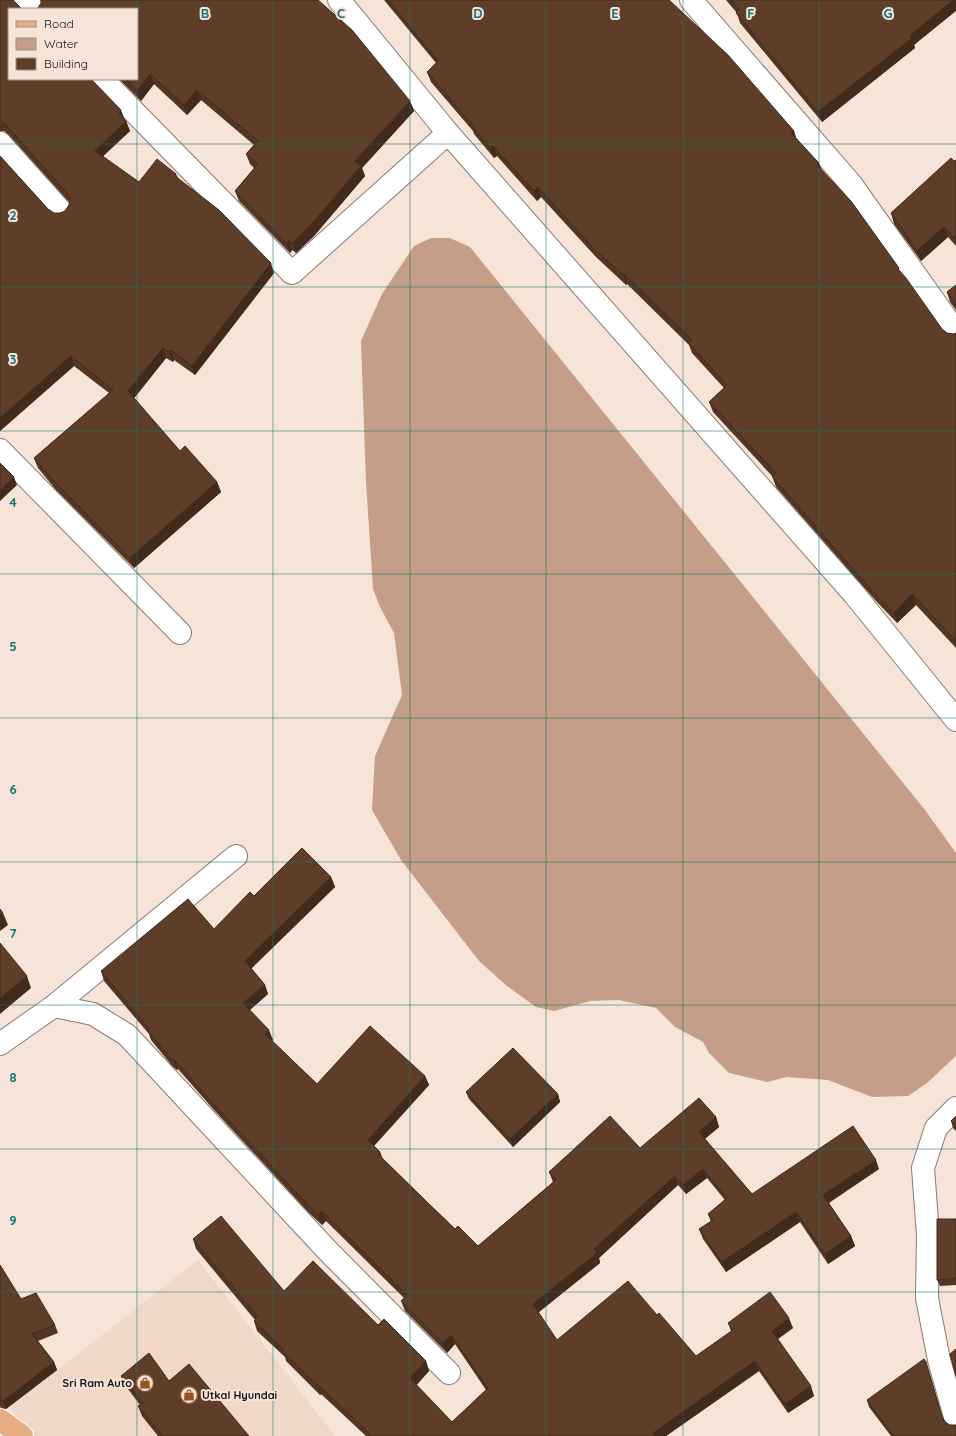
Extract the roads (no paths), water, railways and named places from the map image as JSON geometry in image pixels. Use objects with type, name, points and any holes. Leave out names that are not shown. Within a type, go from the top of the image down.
[{"type":"main road","points":[[0,1420],[22,1436]]},
{"type":"street","points":[[24,0],[32,8]]},
{"type":"street","points":[[339,0],[448,133],[854,594],[956,720]]},
{"type":"street","points":[[692,0],[851,184],[956,332]]},
{"type":"street","points":[[103,80],[292,273],[448,133]]},
{"type":"street","points":[[0,143],[61,211]]},
{"type":"street","points":[[0,450],[180,633]]},
{"type":"street","points":[[0,1044],[54,1006],[236,856]]},
{"type":"street","points":[[54,1006],[93,1014],[127,1034],[327,1250],[449,1374]]},
{"type":"street","points":[[956,1108],[936,1128],[924,1168],[928,1235],[927,1298],[939,1360],[956,1420]]},
{"type":"water","points":[[431,238],[450,238],[470,247],[925,810],[956,853],[956,1056],[927,1083],[908,1096],[872,1097],[828,1080],[787,1077],[767,1082],[729,1073],[709,1053],[703,1042],[675,1027],[656,1008],[619,1000],[590,1001],[554,1011],[536,1007],[507,986],[479,961],[401,860],[372,810],[375,756],[402,695],[394,633],[380,607],[373,589],[366,482],[361,341],[382,294],[414,246]]},
{"type":"place","name":"Sri Ram Auto","points":[[145,1383]]},
{"type":"place","name":"Utkal Hyundai","points":[[189,1395]]}]
